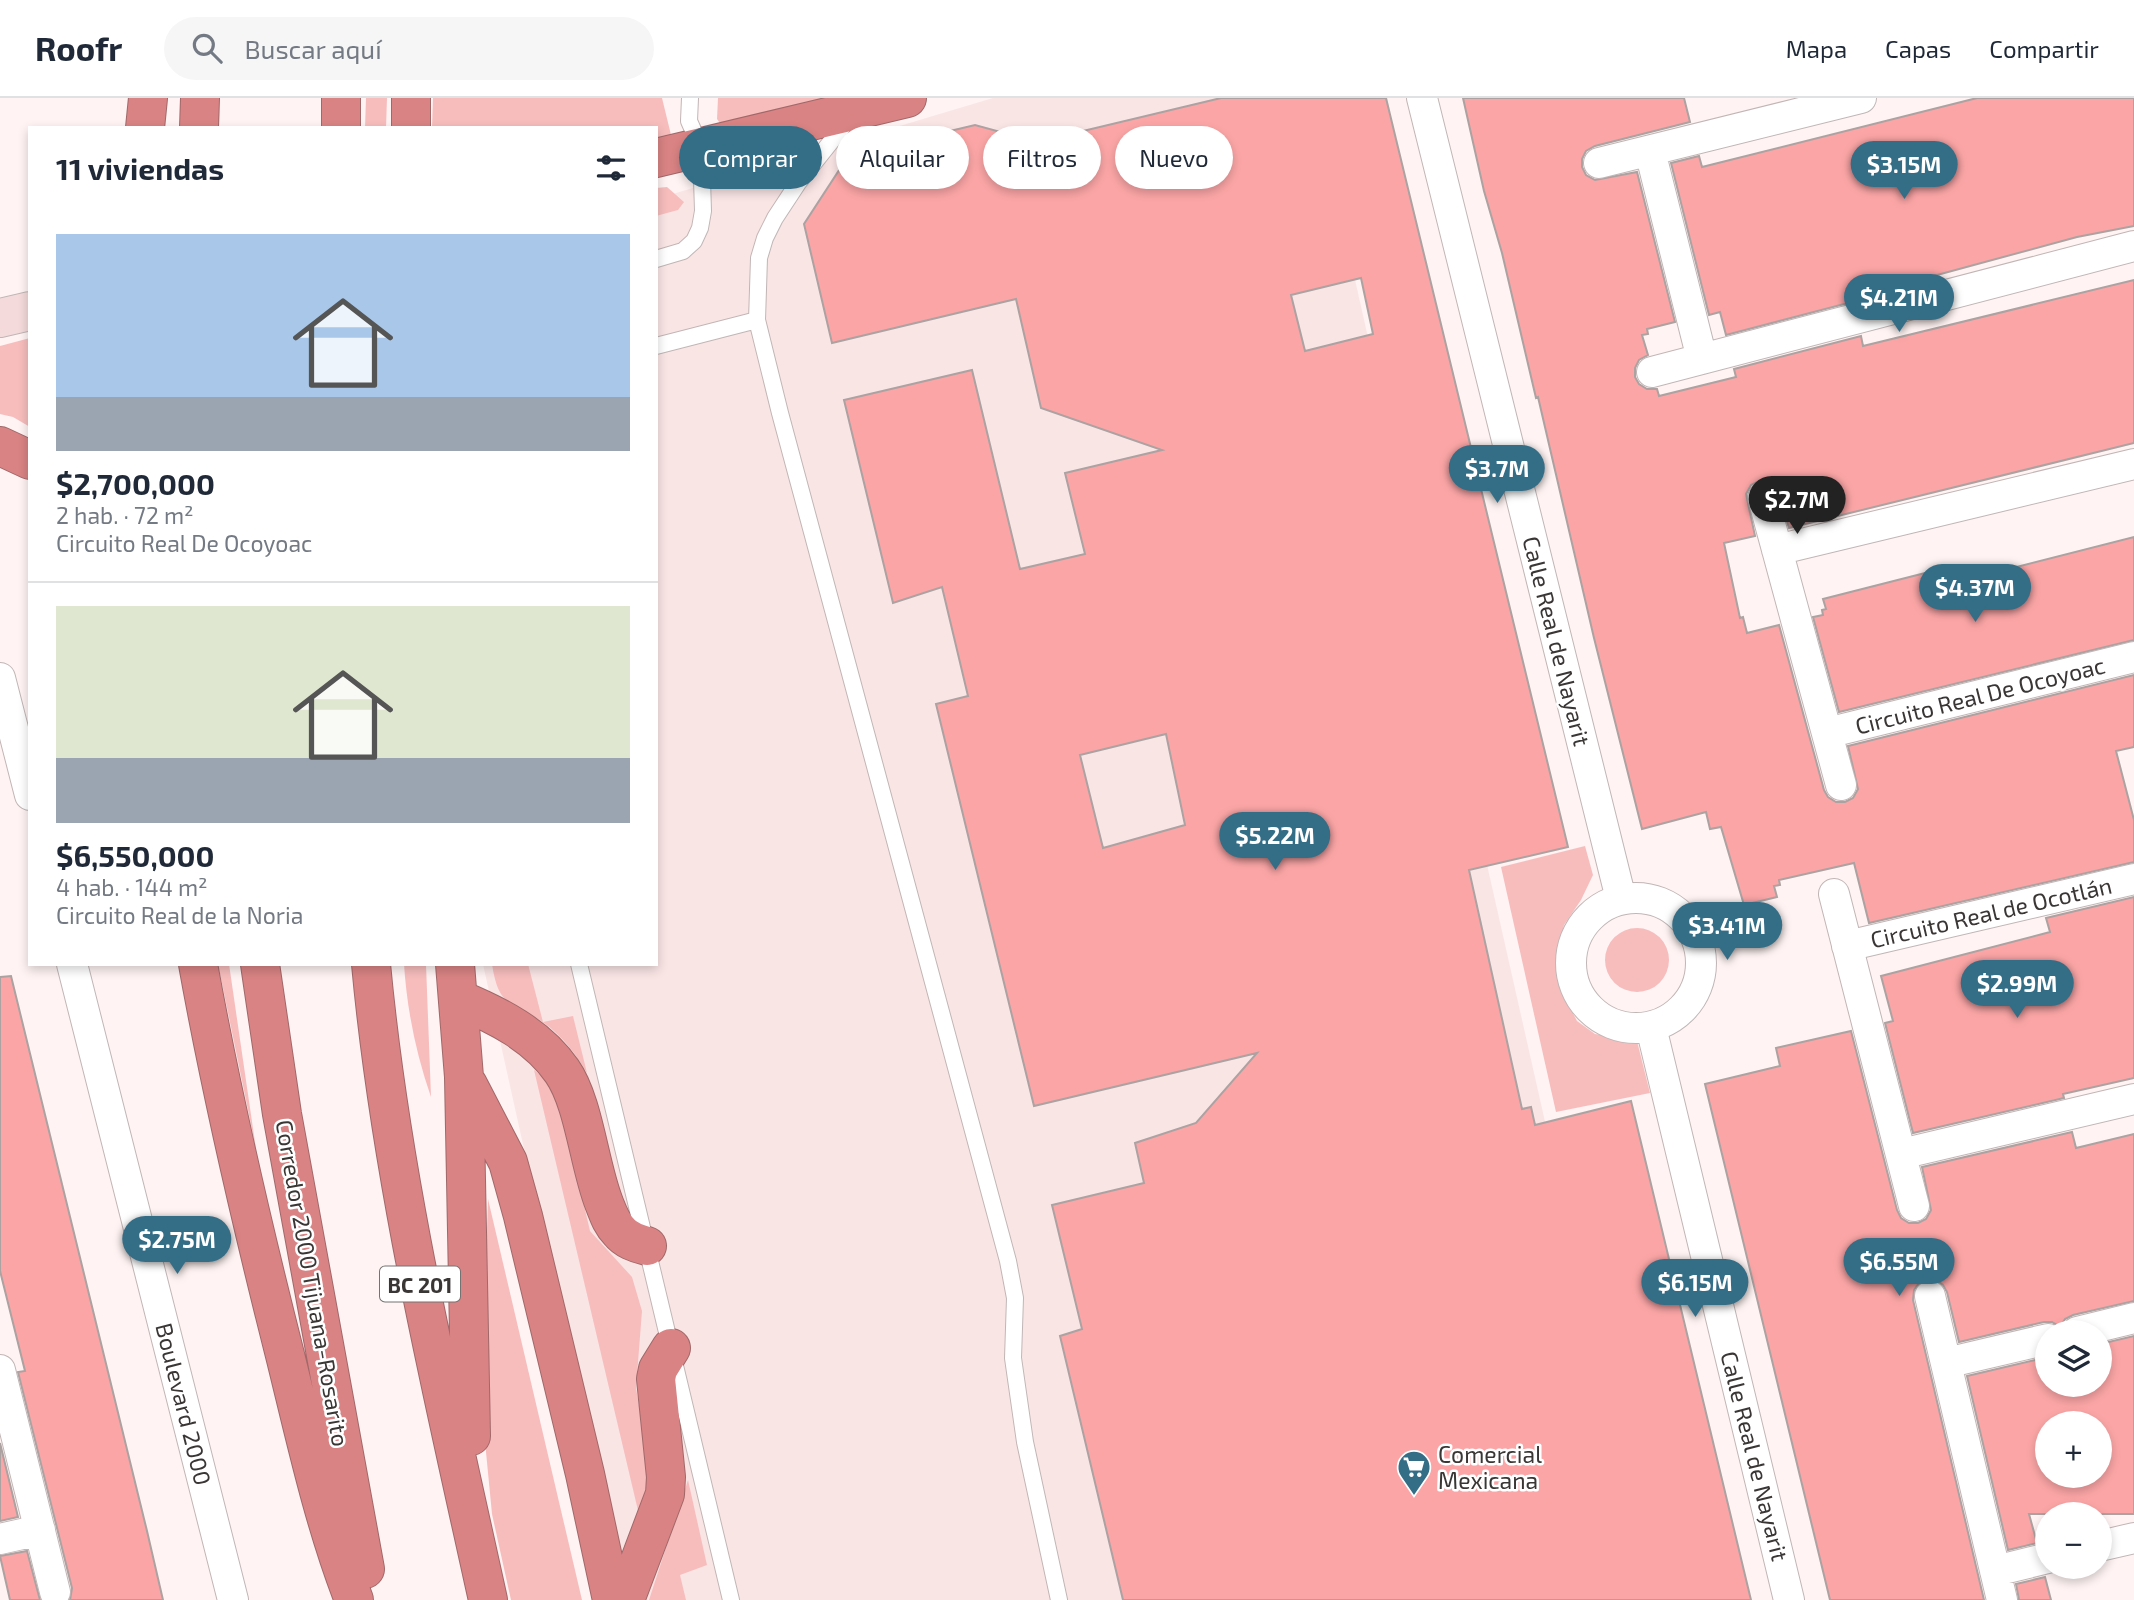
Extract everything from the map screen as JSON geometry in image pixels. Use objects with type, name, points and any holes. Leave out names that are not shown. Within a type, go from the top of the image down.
[{"type":"highway","points":[[145,126],[148,98]]},
{"type":"highway","points":[[200,98],[200,126]]},
{"type":"highway","points":[[341,98],[341,126]]},
{"type":"highway","points":[[411,98],[411,126]]},
{"type":"highway","points":[[793,126],[907,98]]},
{"type":"highway","points":[[658,158],[679,153]]},
{"type":"highway","points":[[0,446],[28,459]]},
{"type":"highway","points":[[198,966],[262,1262],[315,1474],[344,1576],[354,1600]]},
{"type":"highway","name":"Corredor 2000 Tijuana-Rosarito","points":[[260,966],[282,1114],[370,1600]]},
{"type":"highway","name":"BC 201","points":[[372,966],[379,1050],[416,1264],[488,1600]]},
{"type":"highway","points":[[456,981],[464,1077],[467,1325],[475,1539]]},
{"type":"highway","points":[[456,981],[550,1055],[564,1074],[578,1109],[601,1196],[612,1223],[620,1234],[647,1246]]},
{"type":"highway","points":[[464,1077],[508,1162],[585,1474],[612,1600]]},
{"type":"highway","points":[[625,1600],[665,1494],[666,1477],[656,1379],[657,1369],[671,1348]]},
{"type":"main road","points":[[0,318],[28,311]]},
{"type":"street","name":"Calle Real de Nayarit","points":[[1422,98],[1621,899]]},
{"type":"street","points":[[1599,163],[1861,98]]},
{"type":"street","points":[[1650,151],[1702,359]]},
{"type":"street","points":[[1652,372],[2134,246]]},
{"type":"street","points":[[1777,550],[2134,464]]},
{"type":"street","name":"Circuito Real De Ocoyoac","points":[[1763,498],[1841,785]]},
{"type":"street","name":"Circuito Real De Ocoyoac","points":[[1827,733],[2134,657]]},
{"type":"street","points":[[0,678],[28,787]]},
{"type":"street","name":"Circuito Real de Ocotlán","points":[[1847,946],[2134,879]]},
{"type":"street","name":"Circuito Real de Ocotlán","points":[[1834,894],[1914,1206]]},
{"type":"street","points":[[1621,899],[1650,899],[1676,911],[1695,934],[1702,962],[1695,991],[1684,1006],[1677,1014],[1651,1027],[1622,1027],[1595,1014],[1577,992],[1570,964],[1576,935],[1594,912],[1621,899]]},
{"type":"street","name":"Boulevard 2000","points":[[73,966],[233,1600]]},
{"type":"street","name":"Calle Real de Nayarit","points":[[1651,1027],[1789,1600]]},
{"type":"street","points":[[1901,1154],[2134,1099]]},
{"type":"street","points":[[1930,1296],[2002,1600]]},
{"type":"street","points":[[2112,1323],[2134,1318]]},
{"type":"street","points":[[1946,1363],[2035,1342]]},
{"type":"street","points":[[0,1370],[55,1592]]},
{"type":"street","points":[[0,1539],[40,1530]]},
{"type":"street","points":[[2112,1543],[2134,1538]]},
{"type":"street","points":[[1995,1571],[2035,1561]]},
{"type":"lane","points":[[690,98],[692,126]]},
{"type":"lane","points":[[855,111],[798,183],[765,238],[757,279],[757,320],[1008,1261],[1015,1298],[1013,1358],[1025,1441],[1059,1600]]},
{"type":"lane","points":[[658,258],[683,251],[694,241],[703,211],[702,189]]},
{"type":"lane","points":[[658,345],[757,320]]},
{"type":"lane","points":[[579,966],[731,1600]]},
{"type":"shaded area","points":[[366,98],[387,98],[386,126],[365,126]]},
{"type":"shaded area","points":[[433,98],[662,98],[672,139],[658,142],[658,126],[432,126]]},
{"type":"shaded area","points":[[718,98],[824,98],[720,123],[717,119]]},
{"type":"shaded area","points":[[993,98],[1314,98],[1653,1600],[624,1600],[483,966],[658,966],[658,198],[689,189],[822,189],[822,149],[836,145],[836,189],[969,189],[969,126],[900,126]]},
{"type":"shaded area","points":[[667,187],[684,202],[678,210],[658,215],[658,188]]},
{"type":"shaded area","points":[[28,339],[28,426],[13,417],[0,414],[0,346]]},
{"type":"shaded area","points":[[1585,846],[1593,875],[1581,900],[1564,925],[1556,958],[1560,988],[1577,1021],[1595,1034],[1637,1041],[1650,1093],[1556,1112],[1501,867]]},
{"type":"shaded area","points":[[1637,928],[1649,930],[1660,937],[1667,948],[1667,972],[1660,983],[1649,990],[1637,992],[1625,990],[1614,983],[1607,972],[1605,960],[1607,948],[1614,937],[1625,930]]},
{"type":"shaded area","points":[[218,966],[229,966],[256,1149]]},
{"type":"shaded area","points":[[404,966],[426,966],[431,1097],[413,1032]]},
{"type":"shaded area","points":[[492,966],[529,966],[543,1022],[573,1016],[587,1073],[557,1034],[503,997]]},
{"type":"shaded area","points":[[534,1070],[553,1085],[590,1231],[632,1277],[642,1311],[636,1388],[655,1497],[640,1519]]},
{"type":"shaded area","points":[[488,1199],[582,1600],[511,1600],[492,1514],[486,1452],[485,1284]]},
{"type":"shaded area","points":[[688,1480],[707,1565],[680,1575],[686,1600],[649,1600]]},
{"type":"building","points":[[1221,98],[1386,98],[1568,847],[1469,870],[1522,1109],[1531,1107],[1535,1125],[1631,1101],[1751,1600],[1123,1600],[1060,1336],[1082,1329],[1052,1205],[1144,1183],[1135,1143],[1196,1123],[1257,1053],[1034,1106],[936,704],[968,696],[942,587],[893,603],[844,400],[972,370],[1020,569],[1085,554],[1065,473],[1162,450],[1041,408],[1016,299],[832,343],[804,224],[836,175],[836,189],[969,189],[969,126],[983,127],[983,189],[1101,189],[1101,127]],"holes":[[[1361,278],[1373,334],[1305,351],[1291,295]],[[1166,734],[1185,825],[1103,848],[1080,755]]]},
{"type":"building","points":[[1463,98],[1684,98],[1690,122],[1595,146],[1586,151],[1582,159],[1586,175],[1595,180],[1637,172],[1675,322],[1647,329],[1648,334],[1642,335],[1648,355],[1639,360],[1635,377],[1639,384],[1647,389],[1657,389],[1659,396],[1736,377],[1734,369],[1861,336],[1863,346],[2134,280],[2134,443],[1789,528],[1776,486],[1768,481],[1759,481],[1751,485],[1746,494],[1755,536],[1724,543],[1740,618],[1743,617],[1747,633],[1779,625],[1824,790],[1828,797],[1836,802],[1853,798],[1858,789],[1848,746],[2134,675],[2134,747],[2116,751],[2134,820],[2134,862],[1869,923],[1854,863],[1779,880],[1780,885],[1774,886],[1777,897],[1744,905],[1721,827],[1710,829],[1706,812],[1642,829]]},
{"type":"building","points":[[1977,98],[2134,98],[2134,226],[2077,237],[1915,281],[1914,277],[1851,294],[1852,302],[1726,335],[1720,312],[1709,315],[1671,163],[1699,156],[1702,167]]},
{"type":"building","points":[[2134,537],[2134,640],[1839,712],[1813,617],[1823,615],[1822,610],[1826,609],[1823,599],[1929,572],[1931,583],[1936,581],[1938,587]]},
{"type":"building","points":[[2134,897],[2134,1078],[2063,1094],[2064,1098],[1913,1133],[1885,1023],[1893,1021],[1881,976],[2050,932],[2046,918]]},
{"type":"building","points":[[11,976],[163,1600],[70,1600],[72,1588],[18,1372],[25,1371],[0,1271],[0,977]]},
{"type":"building","points":[[1851,1031],[1897,1210],[1901,1218],[1909,1223],[1926,1219],[1931,1210],[1922,1167],[2072,1132],[2076,1148],[2134,1134],[2134,1301],[2073,1315],[2064,1320],[2035,1320],[2035,1324],[1959,1342],[1943,1285],[1936,1280],[1927,1279],[1919,1283],[1914,1290],[1913,1300],[1984,1600],[1830,1600],[1705,1084],[1780,1066],[1776,1048]]},
{"type":"building","points":[[2134,1336],[2134,1514],[2112,1514],[2112,1502],[2035,1502],[2035,1514],[2029,1514],[2035,1543],[2008,1550],[1967,1376],[2035,1360],[2035,1397],[2112,1397],[2112,1341]]},
{"type":"building","points":[[0,1443],[18,1517],[0,1521]]},
{"type":"building","points":[[27,1551],[40,1600],[10,1600],[0,1556]]},
{"type":"building","points":[[2046,1579],[2051,1600],[2019,1600],[2016,1584]]},
{"type":"place","name":"Comercial Mexicana","points":[[1414,1497]]}]
